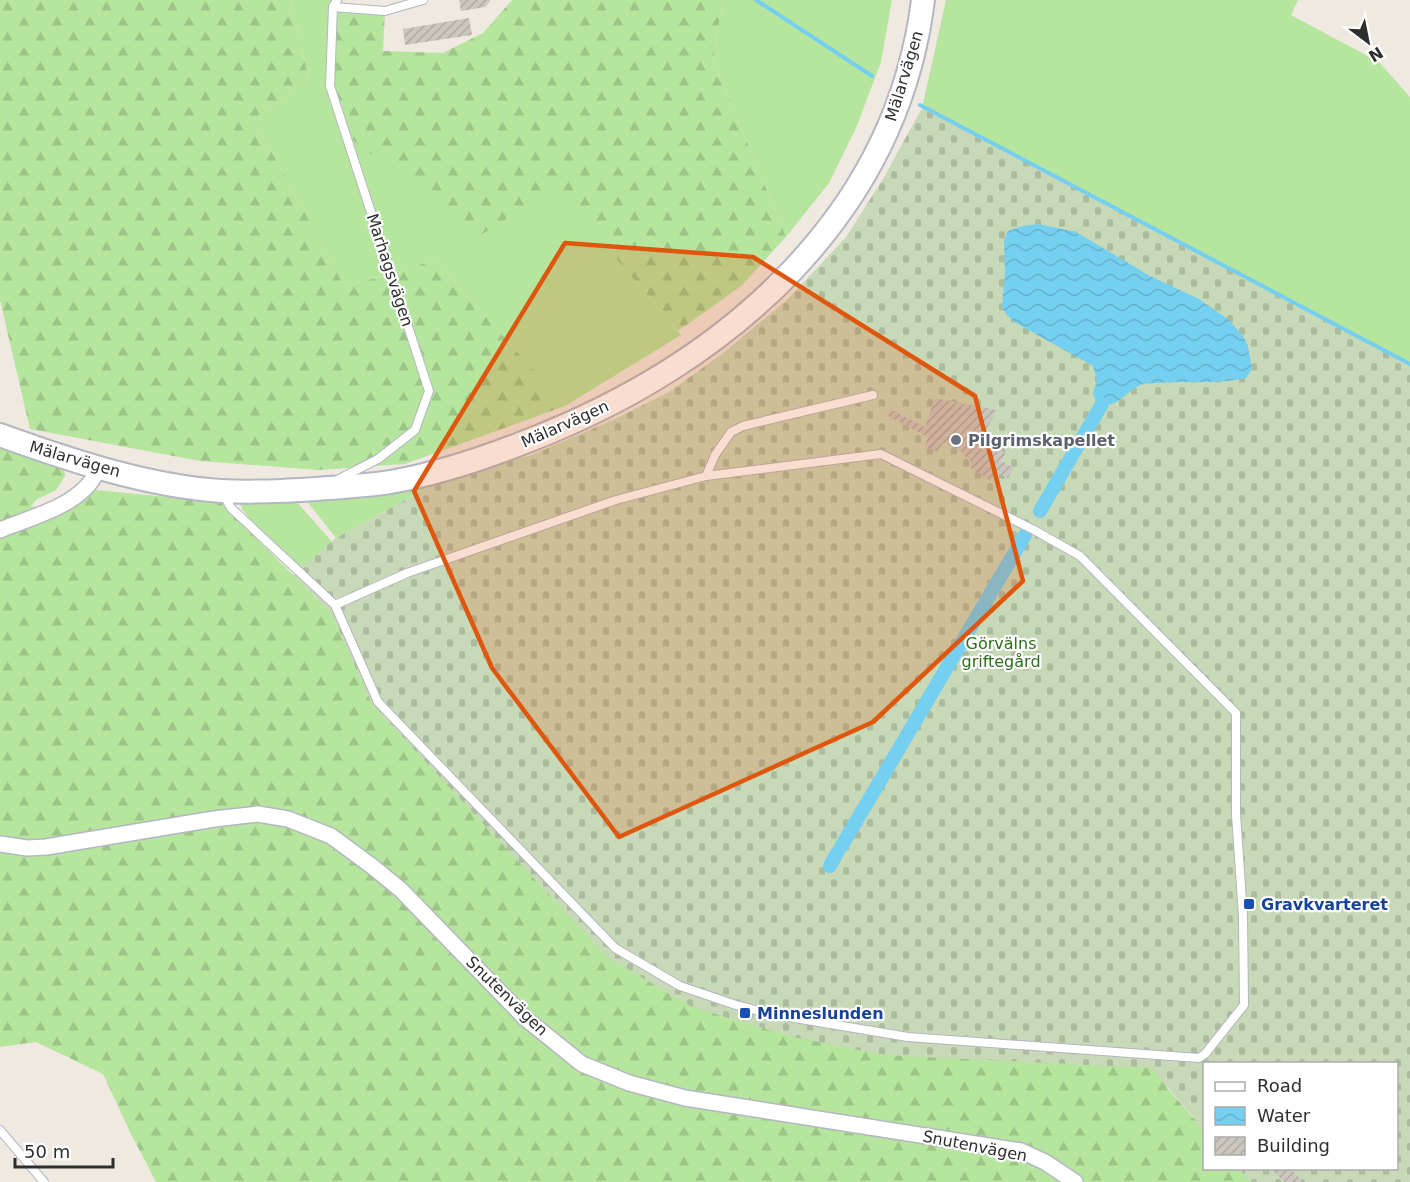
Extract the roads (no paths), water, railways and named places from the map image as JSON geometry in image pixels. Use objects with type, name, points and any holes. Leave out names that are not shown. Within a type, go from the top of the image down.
[{"type":"street","name":"Mälarvägen","points":[[0,435],[62,458],[149,480],[220,491],[320,489],[388,483],[442,471],[501,452],[608,407],[670,370],[731,327],[787,277],[818,243],[853,194],[885,137],[904,89],[923,0]]},
{"type":"street","points":[[0,530],[67,503],[83,493],[96,477],[99,466]]},
{"type":"street","name":"Snutenvägen","points":[[0,844],[27,848],[46,847],[214,819],[258,814],[288,819],[332,836],[401,890],[525,1018],[582,1064],[629,1083],[685,1098],[1021,1151],[1045,1162],[1075,1182]]},
{"type":"lane","points":[[335,3],[385,11],[423,0]]},
{"type":"lane","name":"Marhagsvägen","points":[[320,489],[378,459],[415,430],[429,391],[330,86],[335,3]]},
{"type":"lane","points":[[706,476],[715,455],[730,432],[743,426],[873,395]]},
{"type":"lane","points":[[220,491],[231,508],[335,604],[378,702],[615,948],[680,986],[771,1014],[908,1037],[1199,1058],[1206,1054],[1244,1005],[1243,916],[1236,814],[1236,712],[1080,556],[1034,530],[881,454],[706,476],[616,500],[407,573],[335,604]]},
{"type":"lane","points":[[0,1130],[44,1182]]},
{"type":"water","points":[[1038,224],[1076,232],[1150,276],[1199,299],[1229,320],[1243,336],[1248,346],[1252,369],[1246,378],[1145,384],[1134,388],[1120,400],[1109,405],[1096,401],[1093,394],[1097,380],[1093,366],[1016,323],[1002,307],[1005,271],[1004,241],[1008,231]]},
{"type":"waterway","points":[[756,0],[872,76]]},
{"type":"waterway","points":[[920,105],[1410,364]]},
{"type":"waterway","points":[[1040,511],[1102,404]]},
{"type":"waterway","points":[[841,847],[1025,535]]},
{"type":"waterway","points":[[830,866],[837,853]]},
{"type":"place","name":"Pilgrimskapellet","points":[[956,440]]},
{"type":"place","name":"Gravkvarteret","points":[[1249,904]]},
{"type":"place","name":"Minneslunden","points":[[745,1013]]},
{"type":"park label","name":"Görvälns griftegård","points":[[1001,652]]}]
